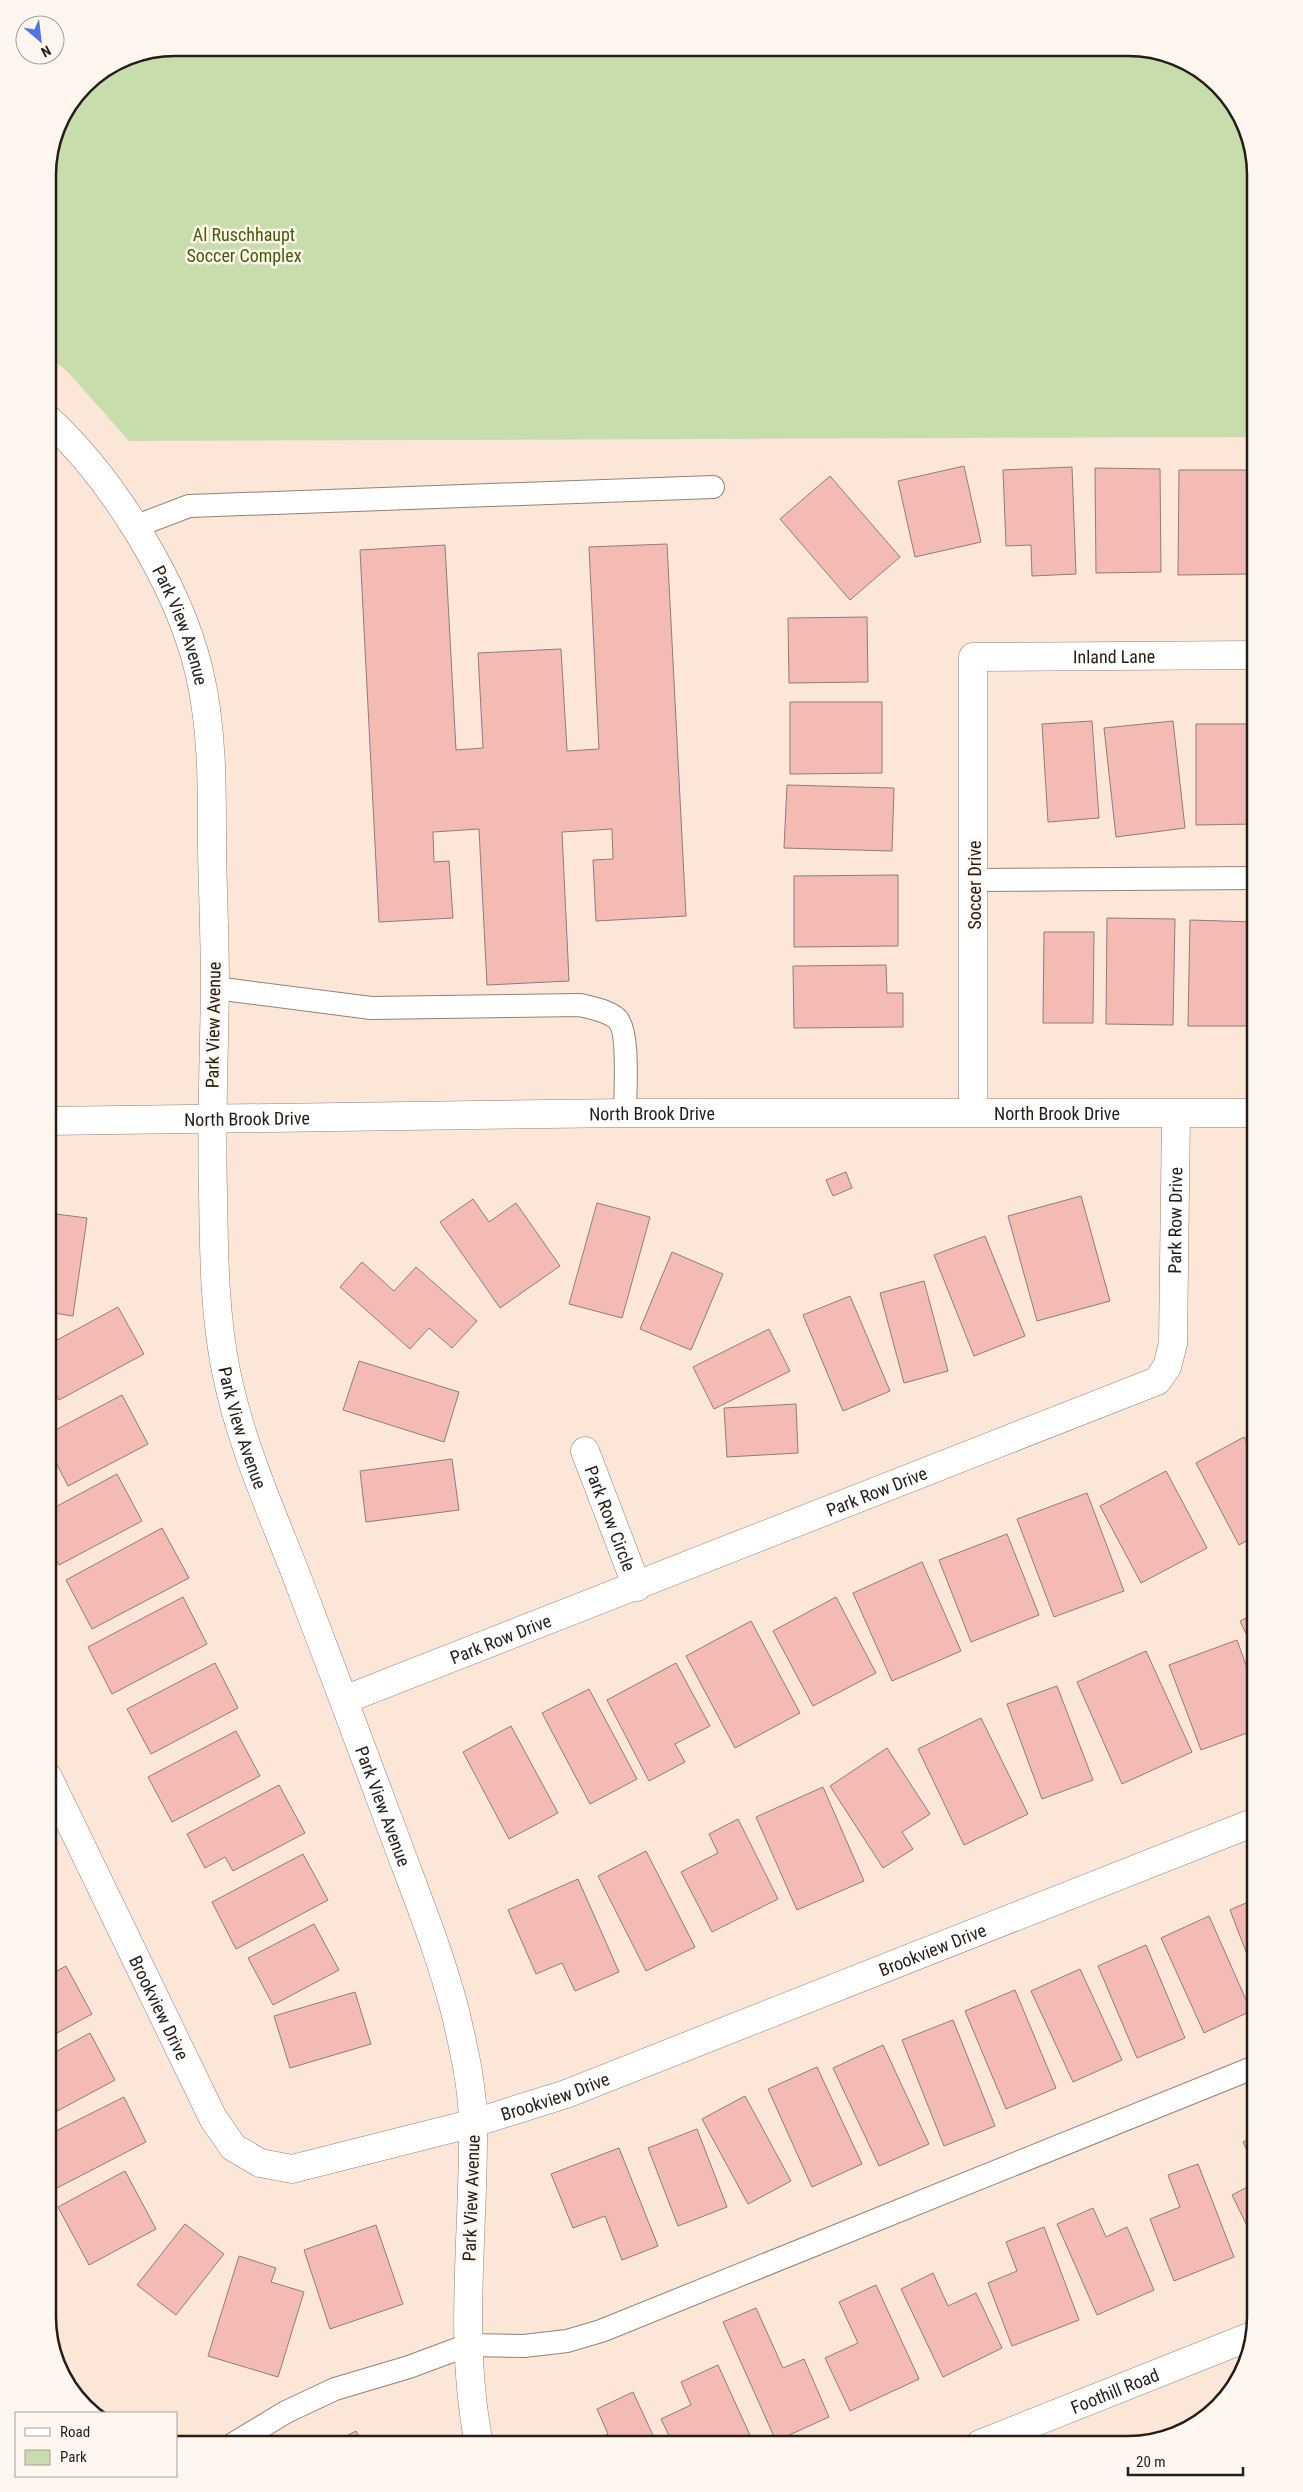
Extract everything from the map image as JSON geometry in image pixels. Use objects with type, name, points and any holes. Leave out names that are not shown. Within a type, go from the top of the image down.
[{"type":"street","name":"Park View Avenue","points":[[57,427],[77,446],[108,487],[134,527],[160,573],[181,619],[198,669],[208,728],[211,778],[215,988],[211,1119],[215,1280],[219,1332],[238,1423],[344,1700],[441,1963],[469,2075],[474,2123],[468,2345],[470,2398],[477,2435]]},
{"type":"street","name":"Inland Lane","points":[[973,657],[1247,655]]},
{"type":"street","name":"Soccer Drive","points":[[973,657],[973,1112]]},
{"type":"street","name":"North Brook Drive","points":[[57,1121],[625,1113],[1247,1113]]},
{"type":"street","name":"Park Row Drive","points":[[344,1700],[637,1587],[1157,1381],[1167,1367],[1173,1344],[1176,1114]]},
{"type":"street","name":"Park Row Circle","points":[[585,1451],[637,1587]]},
{"type":"street","name":"Brookview Drive","points":[[56,1794],[213,2118],[233,2147],[260,2163],[292,2169],[474,2123],[566,2094],[1247,1826]]},
{"type":"street","name":"Foothill Road","points":[[1000,2436],[1244,2339]]},
{"type":"lane","points":[[134,527],[189,506],[713,487]]},
{"type":"lane","points":[[974,880],[1247,878]]},
{"type":"lane","points":[[215,988],[371,1008],[580,1005],[602,1010],[618,1018],[624,1032],[625,1113]]},
{"type":"lane","points":[[248,2435],[286,2412],[335,2389],[409,2367],[468,2345],[524,2346],[566,2341],[601,2331],[1247,2071]]},
{"type":"green space","name":"Al Ruschhaupt Soccer Complex","points":[[168,57],[1135,57],[1166,63],[1187,72],[1212,91],[1231,116],[1238,130],[1246,160],[1247,437],[129,441],[67,371],[57,363],[57,160],[60,144],[76,109],[91,91],[116,72],[130,65],[152,59]]},
{"type":"building","points":[[964,466],[981,542],[915,557],[898,481]]},
{"type":"building","points":[[1072,467],[1076,574],[1032,576],[1031,545],[1006,546],[1003,470]]},
{"type":"building","points":[[1095,468],[1160,469],[1161,572],[1096,573]]},
{"type":"building","points":[[1179,470],[1247,470],[1247,574],[1178,575]]},
{"type":"building","points":[[830,476],[900,557],[850,600],[780,519]]},
{"type":"building","points":[[667,544],[686,916],[596,921],[593,860],[613,859],[612,829],[562,832],[569,981],[487,985],[479,829],[433,832],[434,862],[449,861],[453,918],[379,922],[360,550],[445,545],[456,750],[483,748],[478,653],[561,649],[567,751],[599,749],[589,547]]},
{"type":"building","points":[[867,617],[868,682],[789,683],[788,618]]},
{"type":"building","points":[[790,702],[882,702],[882,773],[790,774]]},
{"type":"building","points":[[1092,721],[1099,818],[1048,822],[1042,724]]},
{"type":"building","points":[[1173,721],[1185,828],[1116,837],[1104,728]]},
{"type":"building","points":[[1196,724],[1247,724],[1247,824],[1196,825]]},
{"type":"building","points":[[787,785],[894,788],[892,851],[784,848]]},
{"type":"building","points":[[898,875],[898,946],[794,947],[794,876]]},
{"type":"building","points":[[1107,918],[1175,919],[1173,1025],[1106,1024]]},
{"type":"building","points":[[1190,920],[1247,922],[1247,1026],[1188,1026]]},
{"type":"building","points":[[1044,932],[1094,932],[1093,1023],[1043,1023]]},
{"type":"building","points":[[886,965],[887,993],[903,993],[903,1027],[794,1028],[793,966]]},
{"type":"building","points":[[846,1172],[852,1188],[833,1196],[826,1180]]},
{"type":"building","points":[[1081,1196],[1110,1301],[1037,1321],[1008,1216]]},
{"type":"building","points":[[473,1199],[489,1222],[516,1203],[560,1266],[500,1308],[440,1222]]},
{"type":"building","points":[[597,1203],[650,1217],[622,1318],[569,1304]]},
{"type":"building","points":[[57,1214],[87,1218],[73,1316],[56,1313]]},
{"type":"building","points":[[985,1236],[1025,1336],[974,1356],[934,1255]]},
{"type":"building","points":[[672,1252],[723,1274],[691,1350],[640,1329]]},
{"type":"building","points":[[362,1262],[394,1291],[416,1267],[477,1321],[452,1348],[429,1328],[410,1349],[340,1287]]},
{"type":"building","points":[[924,1281],[948,1371],[904,1383],[880,1293]]},
{"type":"building","points":[[850,1296],[890,1391],[843,1411],[803,1315]]},
{"type":"building","points":[[118,1307],[144,1354],[59,1400],[56,1395],[56,1340]]},
{"type":"building","points":[[769,1329],[790,1371],[714,1409],[693,1367]]},
{"type":"building","points":[[359,1361],[459,1392],[444,1442],[343,1410]]},
{"type":"building","points":[[122,1395],[148,1444],[68,1486],[56,1463],[56,1430]]},
{"type":"building","points":[[796,1404],[798,1453],[727,1457],[724,1408]]},
{"type":"building","points":[[1244,1437],[1247,1443],[1247,1540],[1239,1545],[1196,1463]]},
{"type":"building","points":[[452,1459],[459,1510],[366,1522],[360,1471]]},
{"type":"building","points":[[1166,1471],[1207,1548],[1141,1583],[1100,1506]]},
{"type":"building","points":[[117,1474],[142,1521],[59,1565],[56,1560],[56,1507]]},
{"type":"building","points":[[1087,1493],[1124,1591],[1054,1617],[1017,1519]]},
{"type":"building","points":[[162,1528],[189,1578],[92,1629],[66,1580]]},
{"type":"building","points":[[1007,1534],[1039,1615],[971,1642],[939,1560]]},
{"type":"building","points":[[922,1562],[961,1651],[892,1681],[853,1593]]},
{"type":"building","points":[[183,1597],[207,1644],[112,1694],[88,1647]]},
{"type":"building","points":[[836,1597],[876,1673],[813,1706],[773,1631]]},
{"type":"building","points":[[1247,1618],[1247,1635],[1240,1621]]},
{"type":"building","points":[[751,1621],[800,1713],[735,1748],[686,1656]]},
{"type":"building","points":[[1237,1640],[1247,1668],[1247,1733],[1201,1750],[1169,1665]]},
{"type":"building","points":[[1146,1651],[1192,1752],[1122,1784],[1077,1682]]},
{"type":"building","points":[[215,1663],[238,1708],[151,1754],[127,1709]]},
{"type":"building","points":[[676,1663],[710,1726],[675,1744],[685,1762],[649,1781],[607,1700]]},
{"type":"building","points":[[1057,1686],[1093,1780],[1042,1799],[1007,1704]]},
{"type":"building","points":[[589,1689],[637,1779],[590,1804],[542,1713]]},
{"type":"building","points":[[981,1718],[1028,1814],[964,1845],[918,1749]]},
{"type":"building","points":[[511,1726],[558,1813],[509,1839],[463,1752]]},
{"type":"building","points":[[236,1731],[260,1776],[172,1822],[148,1777]]},
{"type":"building","points":[[887,1748],[930,1814],[902,1832],[913,1849],[883,1868],[830,1786]]},
{"type":"building","points":[[279,1785],[305,1833],[233,1871],[225,1857],[205,1868],[187,1834]]},
{"type":"building","points":[[823,1787],[864,1881],[797,1910],[756,1817]]},
{"type":"building","points":[[738,1819],[778,1899],[712,1932],[681,1872],[718,1853],[709,1834]]},
{"type":"building","points":[[646,1851],[695,1947],[646,1971],[598,1876]]},
{"type":"building","points":[[303,1854],[328,1900],[236,1949],[212,1902]]},
{"type":"building","points":[[578,1879],[619,1972],[575,1991],[562,1963],[536,1974],[508,1910]]},
{"type":"building","points":[[1247,1903],[1247,1954],[1230,1910]]},
{"type":"building","points":[[1209,1916],[1247,2002],[1247,2013],[1204,2033],[1161,1938]]},
{"type":"building","points":[[314,1924],[339,1970],[273,2005],[248,1958]]},
{"type":"building","points":[[1146,1945],[1185,2038],[1137,2058],[1098,1966]]},
{"type":"building","points":[[66,1966],[92,2014],[56,2034],[56,1971]]},
{"type":"building","points":[[1080,1969],[1122,2060],[1073,2082],[1031,1991]]},
{"type":"building","points":[[1015,1990],[1056,2088],[1006,2109],[965,2011]]},
{"type":"building","points":[[355,1992],[371,2044],[290,2068],[274,2016]]},
{"type":"building","points":[[953,2020],[995,2126],[944,2146],[902,2040]]},
{"type":"building","points":[[90,2033],[115,2080],[56,2112],[56,2052]]},
{"type":"building","points":[[883,2045],[929,2144],[879,2166],[833,2068]]},
{"type":"building","points":[[817,2067],[862,2164],[812,2187],[768,2089]]},
{"type":"building","points":[[745,2096],[791,2181],[748,2204],[702,2119]]},
{"type":"building","points":[[124,2097],[146,2142],[57,2188],[56,2131]]},
{"type":"building","points":[[697,2129],[727,2207],[678,2226],[648,2148]]},
{"type":"building","points":[[1247,2140],[1247,2150],[1243,2142]]},
{"type":"building","points":[[619,2148],[658,2246],[622,2260],[605,2216],[573,2228],[551,2174]]},
{"type":"building","points":[[1198,2164],[1234,2257],[1174,2281],[1150,2219],[1180,2207],[1168,2175]]},
{"type":"building","points":[[125,2171],[156,2229],[89,2265],[58,2207]]},
{"type":"building","points":[[1247,2187],[1247,2226],[1232,2195]]},
{"type":"building","points":[[1093,2208],[1106,2237],[1127,2227],[1154,2290],[1097,2315],[1057,2224]]},
{"type":"building","points":[[185,2224],[224,2254],[176,2315],[137,2285]]},
{"type":"building","points":[[376,2225],[403,2304],[330,2329],[304,2250]]},
{"type":"building","points":[[1044,2227],[1079,2320],[1012,2346],[988,2283],[1017,2271],[1006,2242]]},
{"type":"building","points":[[239,2256],[276,2268],[271,2282],[304,2292],[278,2377],[208,2356]]},
{"type":"building","points":[[933,2273],[948,2306],[976,2293],[1002,2348],[943,2377],[901,2289]]},
{"type":"building","points":[[876,2285],[919,2379],[850,2411],[825,2358],[858,2343],[839,2302]]},
{"type":"building","points":[[756,2308],[783,2368],[804,2359],[829,2417],[788,2436],[774,2436],[723,2322]]},
{"type":"building","points":[[718,2365],[750,2436],[669,2436],[661,2419],[691,2405],[681,2382]]},
{"type":"building","points":[[633,2392],[653,2436],[605,2435],[608,2434],[597,2409]]},
{"type":"building","points":[[356,2431],[358,2435],[348,2435]]}]
